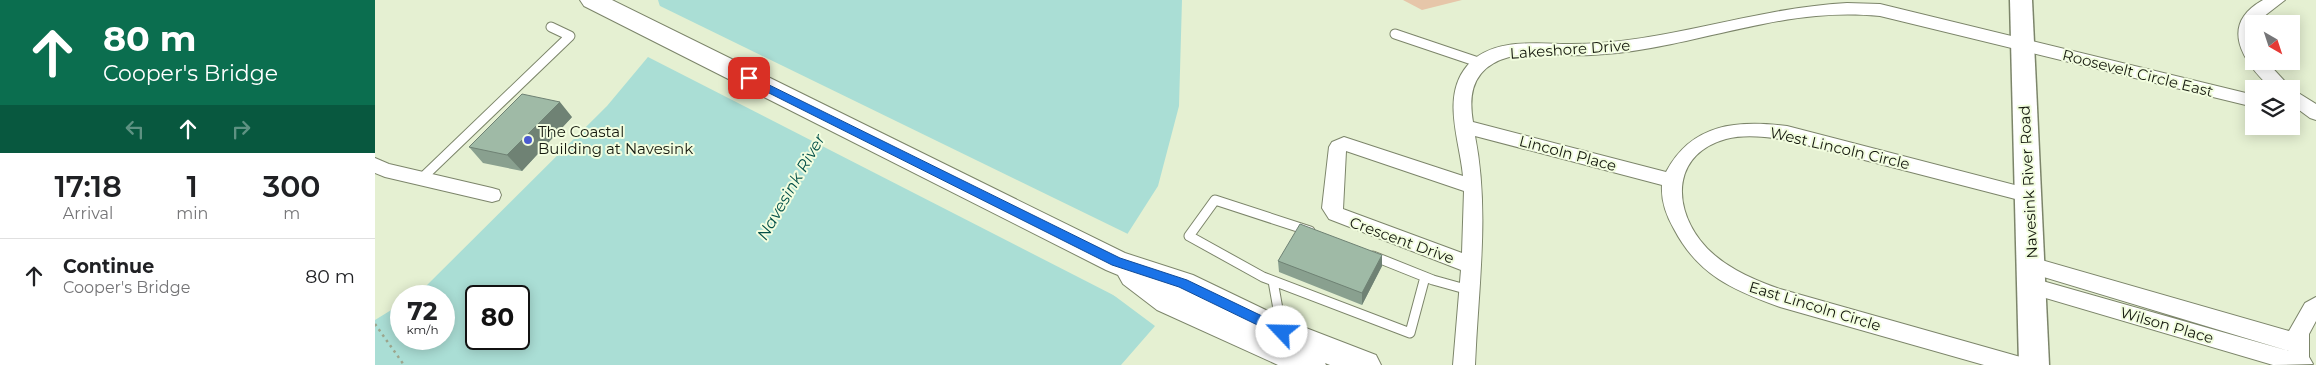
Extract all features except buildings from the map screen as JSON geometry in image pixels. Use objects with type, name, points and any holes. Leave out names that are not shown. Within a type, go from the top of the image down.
[{"type":"highway","points":[[601,4],[1116,262],[1183,284],[1282,332],[1365,365]]},
{"type":"highway","points":[[1116,262],[1168,301],[1310,365]]},
{"type":"main road","name":"Navesink River Road","points":[[2021,0],[2034,365]]},
{"type":"street","points":[[2251,15],[2263,6],[2277,0]]},
{"type":"street","name":"Lakeshore Drive","points":[[1464,365],[1471,265],[1473,188],[1462,98],[1464,86],[1469,76],[1481,63],[1499,54],[1518,50],[1587,50],[1625,46],[1799,10],[1838,6],[1880,10],[2022,45]]},
{"type":"street","name":"Roosevelt Circle East","points":[[2022,45],[2245,99]]},
{"type":"street","points":[[2264,70],[2273,80]]},
{"type":"street","points":[[2300,102],[2316,115]]},
{"type":"street","points":[[2300,112],[2316,115]]},
{"type":"street","name":"Lincoln Place","points":[[1465,127],[1671,180]]},
{"type":"street","name":"West Lincoln Circle","points":[[1671,180],[1677,165],[1696,146],[1719,134],[1755,129],[1787,133],[2027,194]]},
{"type":"street","name":"Crescent Drive","points":[[1471,265],[1336,214],[1332,208],[1338,147],[1344,144],[1351,146],[1473,188]]},
{"type":"street","points":[[375,166],[421,179],[492,194]]},
{"type":"street","name":"East Lincoln Circle","points":[[1671,180],[1671,196],[1676,217],[1694,248],[1725,275],[1751,288],[1780,298],[2017,365]]},
{"type":"street","name":"Wilson Place","points":[[2032,276],[2298,343]]},
{"type":"street","name":"Wilson Place","points":[[2032,276],[2302,365]]},
{"type":"street","points":[[2302,365],[2298,343],[2299,333],[2312,308],[2316,306]]},
{"type":"lane","points":[[421,179],[570,36],[551,27]]},
{"type":"lane","points":[[1395,34],[1481,63]]},
{"type":"lane","points":[[1316,233],[1215,200],[1189,236],[1273,281],[1409,333],[1425,277]]},
{"type":"lane","points":[[1361,251],[1425,277],[1469,290]]},
{"type":"lane","points":[[1273,281],[1282,332]]},
{"type":"path","points":[[375,324],[404,365]]},
{"type":"shaded area","points":[[1403,0],[1462,0],[1422,10]]},
{"type":"water","name":"Navesink River","points":[[658,0],[1182,0],[1179,106],[1158,186],[1121,244],[1104,288],[1155,326],[1121,365],[375,365],[375,320],[390,311],[390,350],[455,350],[455,285],[427,285],[607,106],[668,33]]},
{"type":"pier","points":[[656,4],[1130,235],[1123,246],[1107,288],[1123,300],[646,56],[665,33]]},
{"type":"place","name":"The Coastal Building at Navesink","points":[[528,140]]},
{"type":"route","points":[[749,78],[1116,262],[1183,284],[1282,332]]}]
